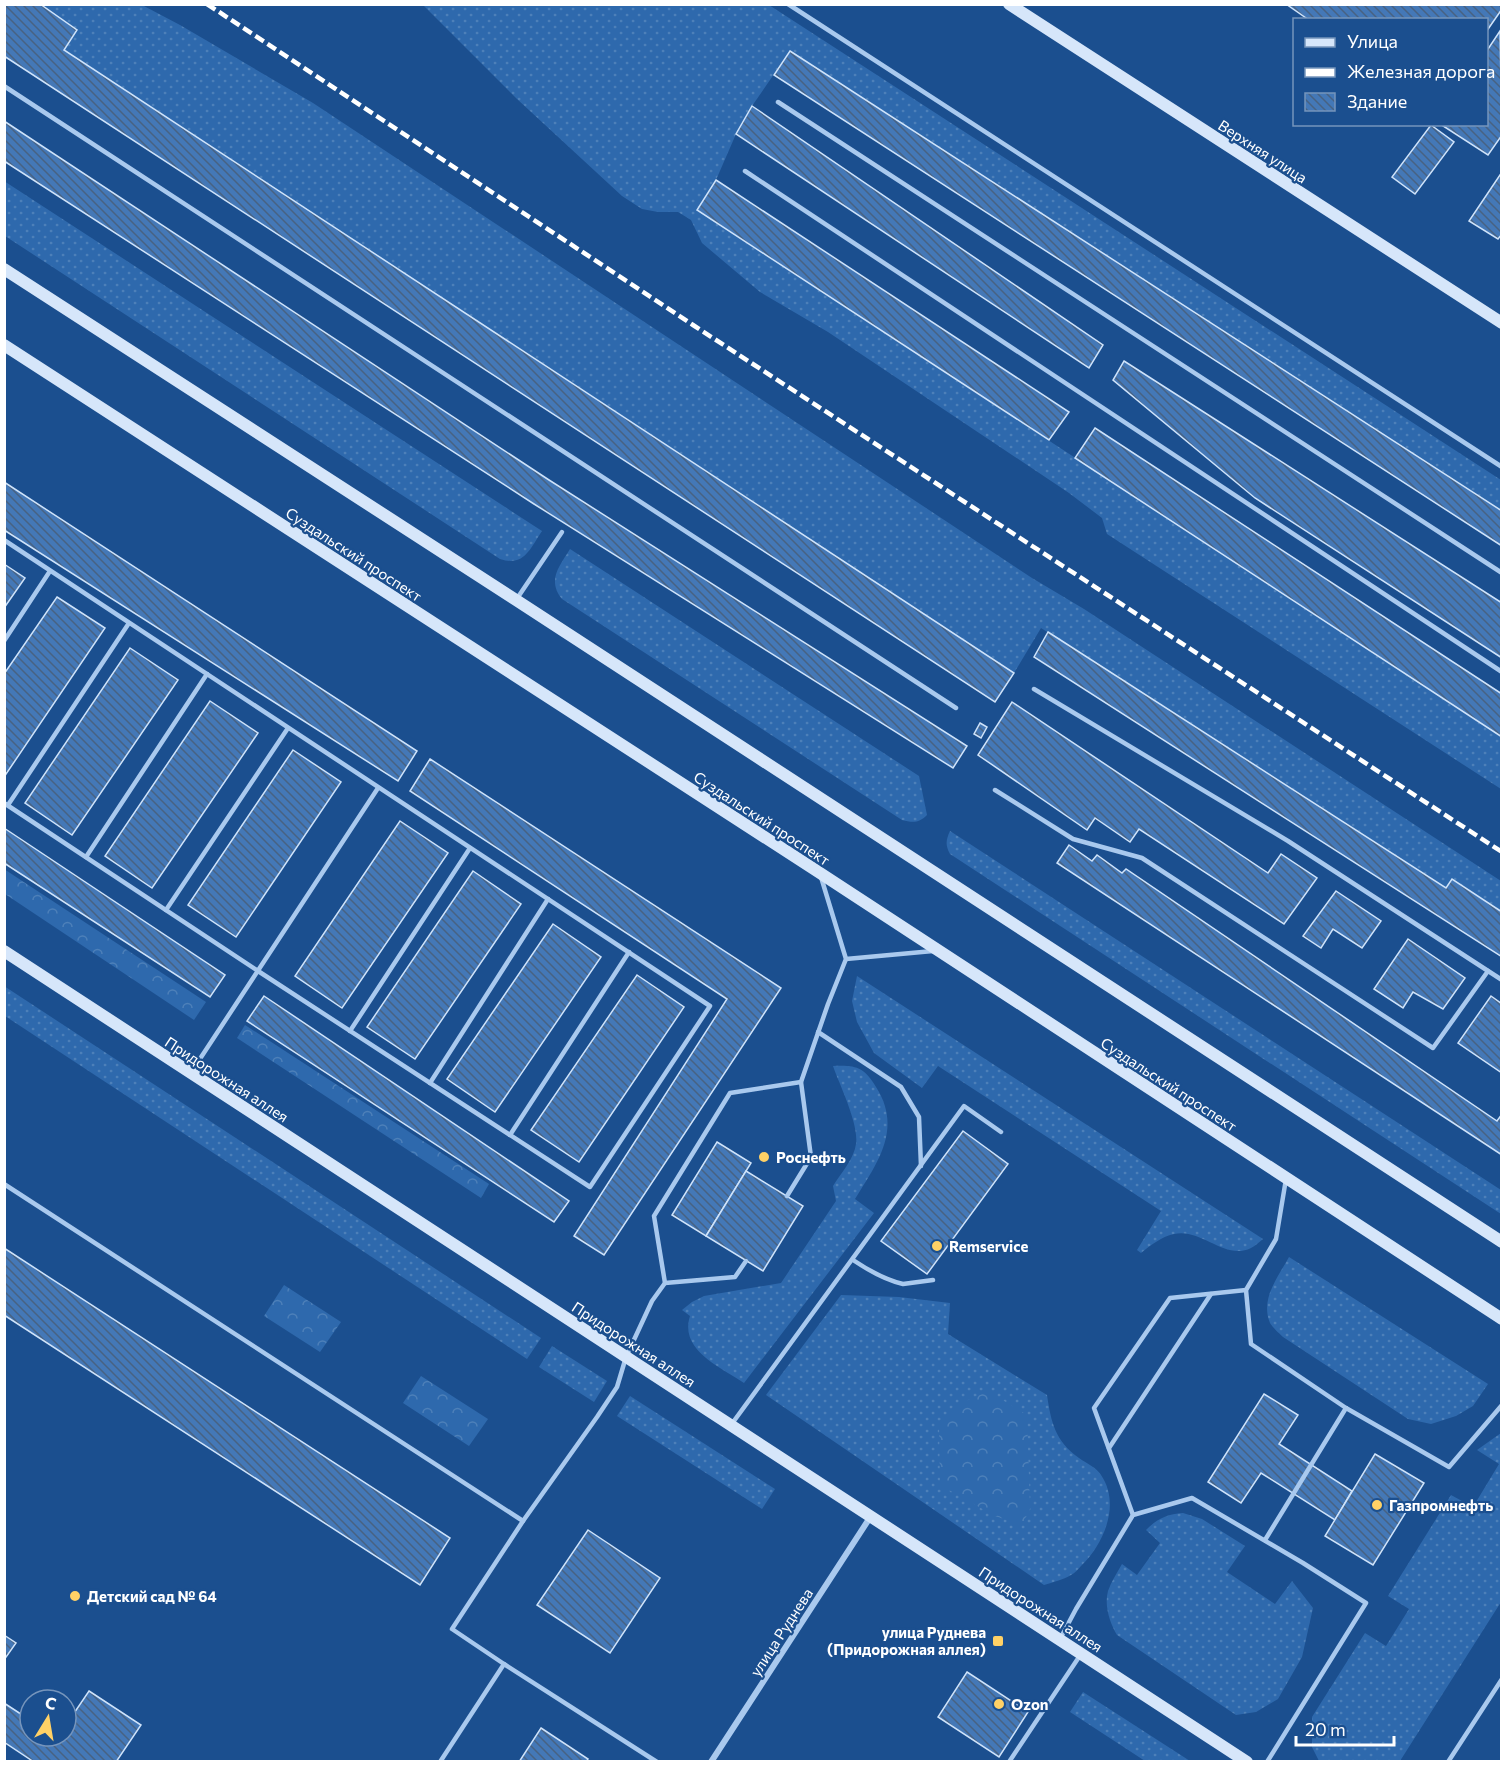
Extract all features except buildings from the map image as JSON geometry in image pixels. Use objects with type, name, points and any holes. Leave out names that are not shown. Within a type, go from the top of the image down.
[{"type":"main road","name":"Верхняя улица","points":[[1009,4],[1502,323]]},
{"type":"main road","points":[[4,269],[1502,1242]]},
{"type":"main road","name":"Суздальский проспект","points":[[4,345],[820,873],[1502,1319]]},
{"type":"main road","name":"Придорожная аллея","points":[[4,951],[1247,1761]]},
{"type":"street","name":"улица Руднева","points":[[711,1761],[871,1516]]},
{"type":"lane","points":[[788,4],[1502,467]]},
{"type":"lane","points":[[4,86],[956,708]]},
{"type":"lane","points":[[778,102],[1502,573]]},
{"type":"lane","points":[[745,171],[1502,672]]},
{"type":"lane","points":[[516,600],[562,532]]},
{"type":"lane","points":[[4,540],[710,1006],[590,1187],[6,804],[129,623]]},
{"type":"lane","points":[[4,641],[50,571]]},
{"type":"lane","points":[[86,857],[207,674]]},
{"type":"lane","points":[[1034,689],[1288,841],[1502,980]]},
{"type":"lane","points":[[166,910],[288,728]]},
{"type":"lane","points":[[190,1074],[378,788]]},
{"type":"lane","points":[[995,790],[1073,839],[1142,858],[1433,1048],[1488,971]]},
{"type":"lane","points":[[350,1031],[470,848]]},
{"type":"lane","points":[[787,1196],[811,1157],[801,1082],[846,959],[820,873]]},
{"type":"lane","points":[[430,1083],[548,899]]},
{"type":"lane","points":[[846,959],[937,950]]},
{"type":"lane","points":[[510,1135],[629,952]]},
{"type":"lane","points":[[818,1032],[901,1087],[919,1117],[921,1166]]},
{"type":"lane","points":[[657,1761],[452,1629],[523,1521],[616,1387],[626,1357],[652,1301],[665,1283],[654,1216],[730,1093],[801,1082]]},
{"type":"lane","points":[[731,1425],[964,1106],[1001,1132]]},
{"type":"lane","points":[[1286,1179],[1276,1239],[1246,1290],[1251,1344],[1346,1408],[1449,1467],[1502,1405]]},
{"type":"lane","points":[[4,1184],[523,1521]]},
{"type":"lane","points":[[853,1260],[874,1274],[899,1283],[933,1280]]},
{"type":"lane","points":[[665,1283],[735,1277],[746,1261]]},
{"type":"lane","points":[[1133,1515],[1094,1408],[1170,1298],[1246,1290]]},
{"type":"lane","points":[[1109,1448],[1211,1294]]},
{"type":"lane","points":[[1265,1540],[1346,1408]]},
{"type":"lane","points":[[1060,1640],[1076,1609],[1133,1515],[1192,1498],[1265,1540],[1365,1603],[1267,1761]]},
{"type":"lane","points":[[1009,1761],[1082,1653]]},
{"type":"lane","points":[[440,1761],[504,1664]]},
{"type":"lane","points":[[1448,1761],[1502,1679]]},
{"type":"green space","points":[[40,5],[142,5],[313,103],[1032,578],[1084,609],[1501,881],[1501,912],[1452,879],[1446,888],[1041,628],[1014,673],[64,50],[77,30]]},
{"type":"green space","points":[[423,5],[769,5],[1501,480],[1501,511],[790,51],[752,106],[736,134],[716,180],[697,210],[1501,737],[1501,789],[1107,534],[1102,518],[1069,493],[828,332],[760,292],[702,243],[691,220],[678,212],[642,209],[622,196],[517,99]]},
{"type":"green space","points":[[4,181],[542,531],[530,550],[515,561],[500,559],[5,236]]},
{"type":"green space","points":[[570,549],[919,776],[927,815],[916,822],[902,820],[562,599],[555,586],[555,580]]},
{"type":"green space","points":[[950,831],[1501,1190],[1501,1214],[950,854],[947,843]]},
{"type":"green space","points":[[4,869],[206,1002],[194,1020],[5,894]]},
{"type":"green space","points":[[857,976],[1263,1239],[1251,1248],[1241,1251],[1223,1248],[1194,1235],[1174,1234],[1160,1239],[1141,1253],[1137,1250],[1161,1211],[938,1066],[922,1088],[874,1053],[857,1022],[852,1001]]},
{"type":"green space","points":[[4,986],[541,1338],[527,1359],[5,1016]]},
{"type":"green space","points":[[245,1025],[489,1184],[481,1198],[237,1038]]},
{"type":"green space","points":[[833,1066],[854,1067],[863,1071],[872,1080],[884,1102],[887,1131],[884,1145],[855,1199],[874,1213],[744,1383],[713,1364],[696,1348],[690,1339],[688,1328],[690,1316],[682,1310],[704,1296],[781,1283],[836,1201],[833,1186],[853,1155],[856,1136],[852,1116]]},
{"type":"green space","points":[[1289,1257],[1488,1384],[1473,1406],[1456,1416],[1431,1424],[1408,1419],[1283,1337],[1270,1323],[1267,1305],[1272,1288]]},
{"type":"green space","points":[[284,1285],[341,1322],[320,1352],[264,1316]]},
{"type":"green space","points":[[841,1295],[899,1297],[950,1303],[948,1334],[1047,1395],[1050,1414],[1059,1438],[1071,1452],[1099,1472],[1107,1486],[1110,1498],[1110,1511],[1103,1535],[1097,1547],[1074,1573],[1044,1585],[766,1395]]},
{"type":"green space","points":[[552,1346],[607,1381],[594,1402],[539,1367]]},
{"type":"green space","points":[[421,1376],[488,1419],[469,1446],[403,1403]]},
{"type":"green space","points":[[988,1391],[1027,1415],[1030,1509],[1022,1525],[995,1516],[940,1485],[939,1425],[953,1407]]},
{"type":"green space","points":[[630,1396],[775,1489],[762,1509],[617,1416]]},
{"type":"green space","points":[[1501,1433],[1501,1602],[1400,1761],[1319,1761],[1312,1747],[1312,1717],[1365,1633],[1386,1646],[1409,1609],[1388,1596],[1451,1495],[1473,1507],[1499,1464],[1477,1450]]},
{"type":"green space","points":[[1183,1513],[1202,1519],[1245,1546],[1227,1572],[1275,1604],[1292,1581],[1313,1608],[1302,1657],[1278,1699],[1256,1712],[1236,1715],[1117,1635],[1110,1620],[1107,1608],[1108,1591],[1122,1564],[1137,1575],[1160,1543],[1146,1530],[1163,1518]]},
{"type":"green space","points":[[1083,1692],[1190,1761],[1145,1761],[1070,1712]]},
{"type":"railway","points":[[207,4],[693,325],[1502,852]]},
{"type":"place","name":"Роснефть","points":[[764,1157]]},
{"type":"place","name":"Remservice","points":[[937,1246]]},
{"type":"place","name":"Газпромнефть","points":[[1377,1505]]},
{"type":"place","name":"Детский сад № 64","points":[[75,1596]]},
{"type":"place","name":"улица Руднева (Придорожная аллея)","points":[[998,1641]]},
{"type":"place","name":"Ozon","points":[[999,1704]]}]
